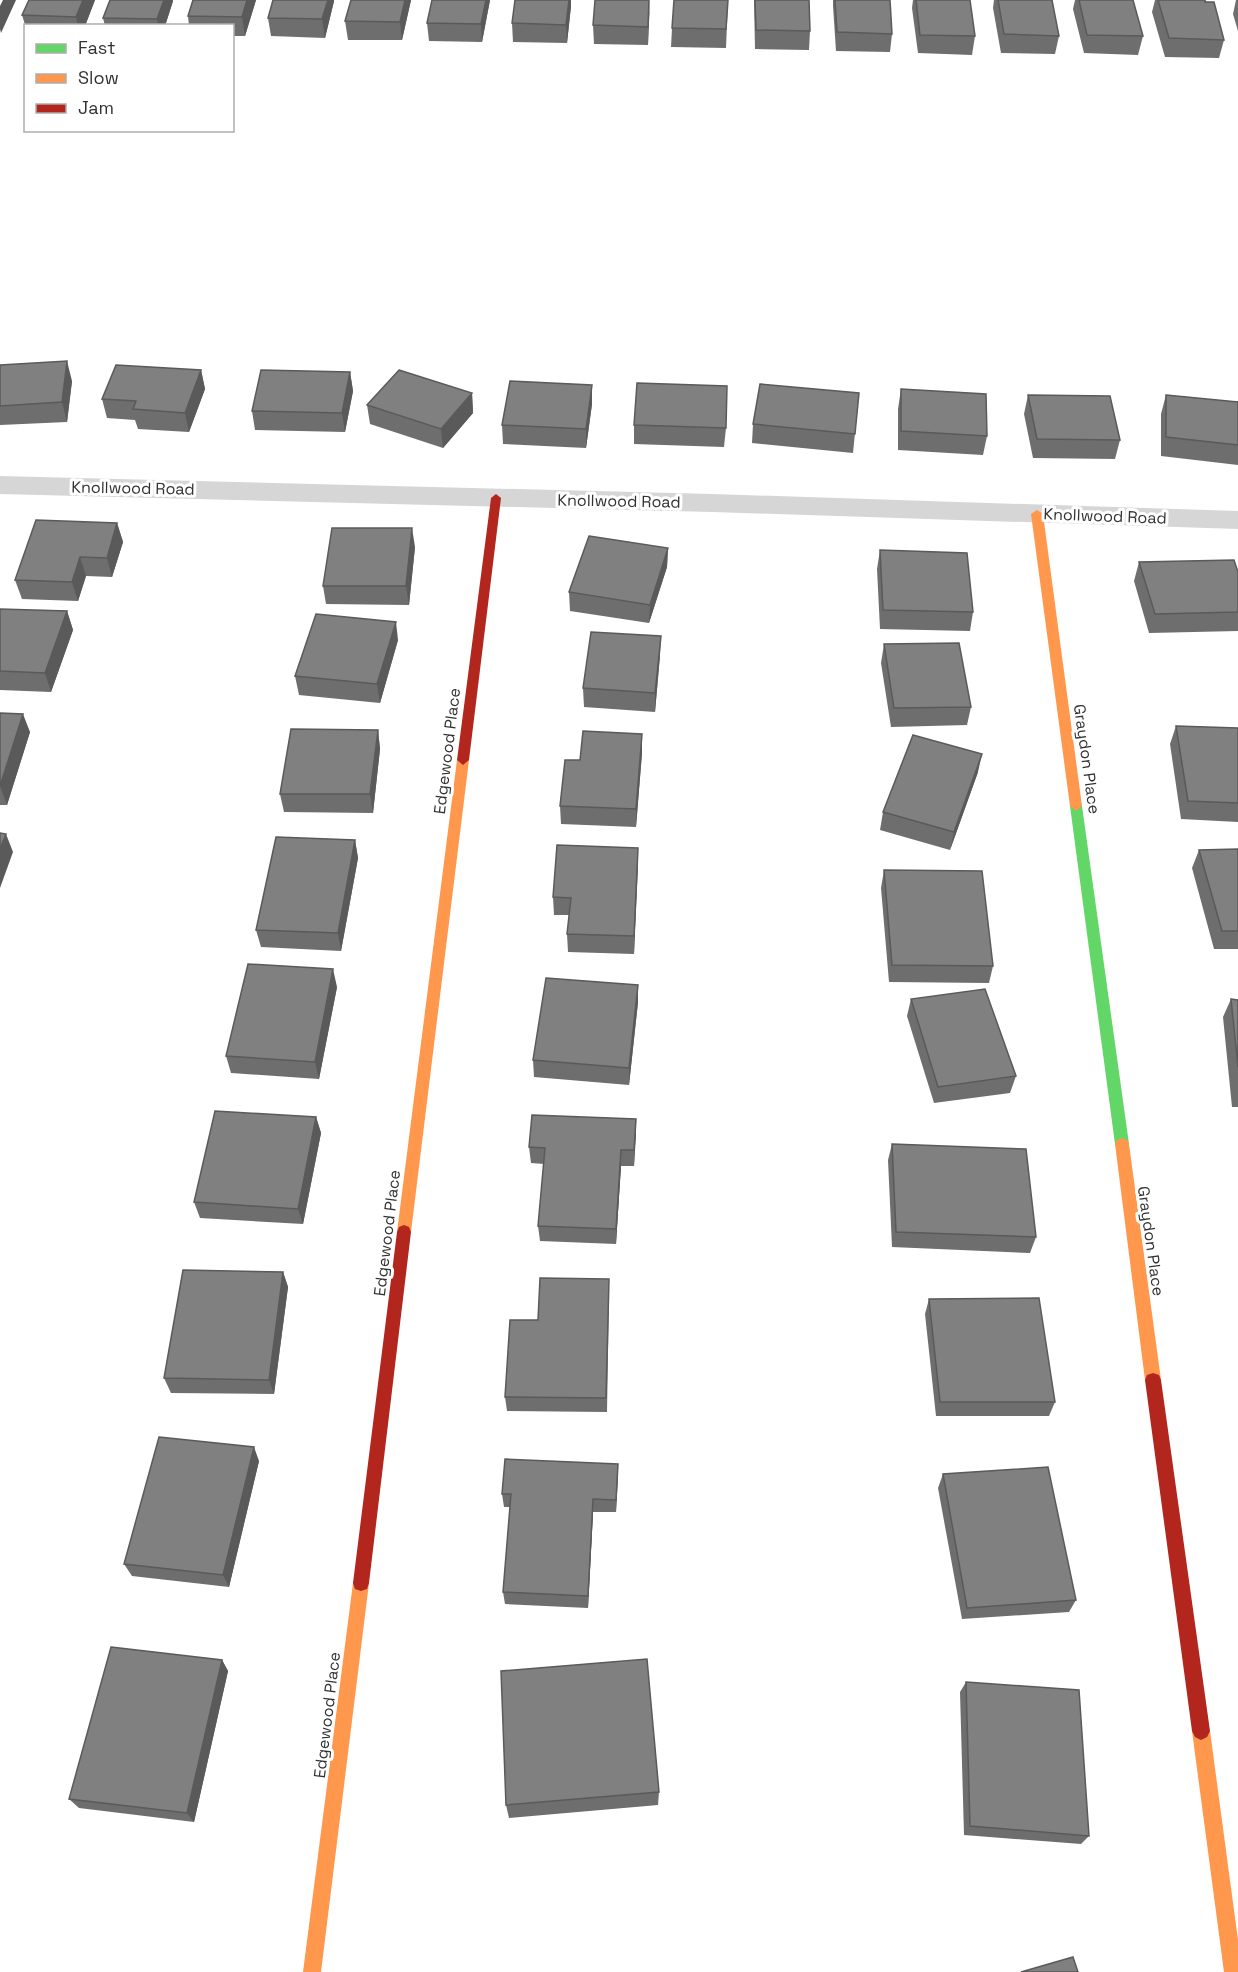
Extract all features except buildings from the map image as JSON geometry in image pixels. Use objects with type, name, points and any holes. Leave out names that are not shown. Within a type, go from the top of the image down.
[{"type":"street","name":"Knollwood Road","points":[[0,485],[1238,520]]},
{"type":"street","name":"Edgewood Place","points":[[312,1972],[496,498]]},
{"type":"street","name":"Graydon Place","points":[[1037,514],[1233,1972]]},
{"type":"traffic: fast","points":[[1076,806],[1122,1144]]},
{"type":"traffic: slow","points":[[1037,514],[1076,806]]},
{"type":"traffic: slow","points":[[404,1232],[463,760]]},
{"type":"traffic: slow","points":[[1122,1144],[1153,1380]]},
{"type":"traffic: slow","points":[[312,1972],[361,1583]]},
{"type":"traffic: slow","points":[[1201,1731],[1233,1972]]},
{"type":"traffic: jam","points":[[463,760],[496,498]]},
{"type":"traffic: jam","points":[[361,1583],[404,1232]]},
{"type":"traffic: jam","points":[[1153,1380],[1201,1731]]}]
